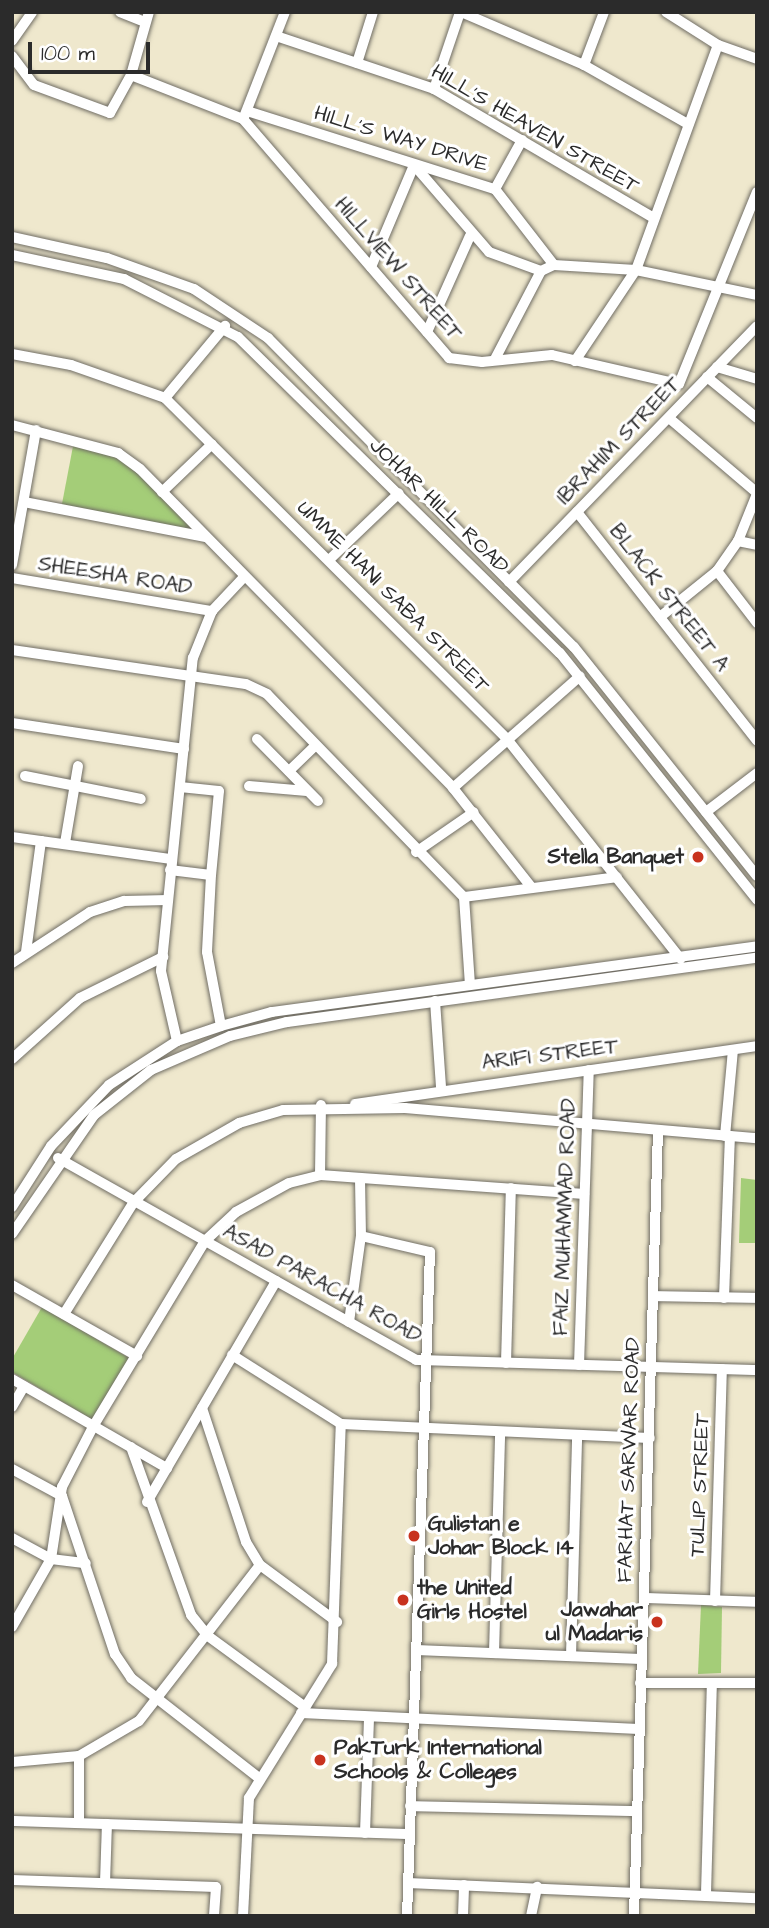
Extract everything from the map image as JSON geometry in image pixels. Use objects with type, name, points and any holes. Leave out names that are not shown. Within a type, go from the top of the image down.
[{"type":"street","points":[[12,41],[32,12]]},
{"type":"street","points":[[12,56],[34,85],[110,113],[131,75],[147,17],[120,12]]},
{"type":"street","points":[[245,115],[285,12]]},
{"type":"street","points":[[357,63],[373,12]]},
{"type":"street","points":[[434,89],[460,12],[584,65],[688,124]]},
{"type":"street","points":[[584,65],[604,12]]},
{"type":"street","points":[[669,13],[718,45],[757,59]]},
{"type":"street","name":"HILL'S HEAVEN STREET","points":[[276,36],[434,89],[654,218]]},
{"type":"street","points":[[575,361],[636,270],[718,45]]},
{"type":"street","name":"HILLVIEW STREET","points":[[131,75],[245,115],[449,358],[495,359],[552,355],[679,384],[693,392]]},
{"type":"street","name":"HILL'S WAY DRIVE","points":[[245,115],[495,188],[554,264]]},
{"type":"street","points":[[495,188],[522,140]]},
{"type":"street","points":[[371,267],[414,165],[470,236],[489,252],[541,271]]},
{"type":"street","points":[[679,384],[755,205],[757,192]]},
{"type":"street","points":[[427,332],[470,236]]},
{"type":"street","name":"JOHAR HILL ROAD","points":[[12,237],[107,258],[194,289],[268,338],[601,678],[753,872]]},
{"type":"street","name":"JOHAR HILL ROAD","points":[[12,255],[124,279],[187,306],[225,326],[399,493],[580,676],[757,900]]},
{"type":"street","points":[[495,359],[541,271],[554,264],[636,270],[757,295]]},
{"type":"street","points":[[187,306],[194,289]]},
{"type":"street","points":[[165,398],[225,326]]},
{"type":"street","name":"IBRAHIM STREET","points":[[509,582],[757,326]]},
{"type":"street","name":"UMME HANI SABA STREET","points":[[12,354],[71,365],[165,398],[330,559],[507,739],[681,958]]},
{"type":"street","points":[[717,367],[757,379]]},
{"type":"street","points":[[707,377],[757,418]]},
{"type":"street","points":[[660,617],[717,571],[738,541],[757,494],[669,418]]},
{"type":"street","points":[[12,425],[118,453],[162,492],[453,788],[532,888]]},
{"type":"street","points":[[12,565],[36,430]]},
{"type":"street","points":[[162,492],[212,444]]},
{"type":"street","points":[[330,559],[399,493]]},
{"type":"street","points":[[23,502],[206,537]]},
{"type":"street","name":"BLACK STREET A","points":[[577,512],[757,741]]},
{"type":"street","points":[[738,541],[757,545]]},
{"type":"street","points":[[717,571],[757,623]]},
{"type":"street","points":[[177,1041],[163,957],[191,678],[199,632],[212,611],[244,577]]},
{"type":"street","name":"SHEESHA ROAD","points":[[12,578],[212,611]]},
{"type":"street","points":[[12,650],[246,684],[267,694],[416,852],[464,897],[470,985]]},
{"type":"street","points":[[453,788],[580,676]]},
{"type":"street","points":[[590,689],[601,678]]},
{"type":"street","points":[[12,723],[184,749]]},
{"type":"street","points":[[257,739],[318,801]]},
{"type":"street","points":[[289,771],[315,746]]},
{"type":"street","points":[[65,844],[78,766]]},
{"type":"street","points":[[706,812],[757,773]]},
{"type":"street","points":[[25,776],[141,799]]},
{"type":"street","points":[[180,786],[219,791],[206,953],[220,1026]]},
{"type":"street","points":[[249,786],[307,791]]},
{"type":"street","points":[[416,852],[474,812]]},
{"type":"street","points":[[12,837],[65,844],[211,875]]},
{"type":"street","points":[[26,952],[41,841]]},
{"type":"street","points":[[738,877],[753,872]]},
{"type":"street","points":[[464,897],[617,877]]},
{"type":"street","points":[[12,963],[90,912],[124,901],[168,901]]},
{"type":"street","points":[[12,1207],[80,1113],[136,1064],[177,1041],[272,1012],[757,946]]},
{"type":"street","points":[[12,1059],[80,998],[163,957]]},
{"type":"street","points":[[12,1234],[58,1158],[130,1083],[188,1052],[263,1026],[757,958]]},
{"type":"street","points":[[435,1001],[441,1087]]},
{"type":"street","name":"ARIFI STREET","points":[[349,1106],[441,1087],[589,1070],[757,1046]]},
{"type":"street","points":[[724,1298],[733,1050]]},
{"type":"street","name":"FAIZ MUHAMMAD ROAD","points":[[579,1365],[589,1070]]},
{"type":"street","points":[[64,1314],[133,1203],[197,1143],[239,1123],[321,1105],[757,1138]]},
{"type":"street","points":[[320,1175],[321,1105]]},
{"type":"street","name":"FARHAT SARWAR ROAD","points":[[634,1916],[659,1131]]},
{"type":"street","name":"ASAD PARACHA ROAD","points":[[58,1158],[133,1203],[424,1361],[757,1370]]},
{"type":"street","points":[[12,1627],[51,1559],[62,1496],[94,1425],[205,1241],[262,1195],[320,1175],[584,1194]]},
{"type":"street","points":[[349,1322],[361,1236],[360,1178]]},
{"type":"street","points":[[506,1363],[511,1188]]},
{"type":"street","points":[[361,1236],[430,1252],[424,1361],[407,1916]]},
{"type":"street","points":[[147,1502],[275,1281]]},
{"type":"street","points":[[12,1285],[137,1356]]},
{"type":"street","points":[[654,1296],[757,1298]]},
{"type":"street","points":[[232,1354],[341,1424],[650,1438]]},
{"type":"street","name":"TULIP STREET","points":[[715,1601],[722,1369]]},
{"type":"street","points":[[12,1379],[167,1468]]},
{"type":"street","points":[[12,1406],[24,1386]]},
{"type":"street","points":[[202,1408],[246,1542],[260,1566],[337,1622]]},
{"type":"street","points":[[243,1916],[246,1828],[259,1778],[332,1664],[337,1622],[341,1424]]},
{"type":"street","points":[[494,1653],[500,1432]]},
{"type":"street","points":[[571,1656],[577,1435]]},
{"type":"street","points":[[131,1447],[147,1502],[191,1615],[208,1636],[303,1710],[369,1720],[639,1729]]},
{"type":"street","points":[[12,1469],[62,1496],[115,1654],[156,1702],[259,1778]]},
{"type":"street","points":[[14,1543],[51,1559],[86,1563]]},
{"type":"street","points":[[12,1762],[79,1756],[139,1721],[260,1566]]},
{"type":"street","points":[[643,1598],[757,1602]]},
{"type":"street","points":[[416,1650],[641,1659]]},
{"type":"street","points":[[640,1682],[757,1683]]},
{"type":"street","points":[[706,1894],[712,1684]]},
{"type":"street","points":[[365,1833],[369,1720]]},
{"type":"street","points":[[79,1756],[79,1823]]},
{"type":"street","points":[[410,1806],[636,1811]]},
{"type":"street","points":[[12,1821],[409,1834]]},
{"type":"street","points":[[105,1883],[107,1824]]},
{"type":"street","points":[[12,1880],[216,1887],[214,1916]]},
{"type":"street","points":[[408,1883],[757,1898]]},
{"type":"street","points":[[463,1916],[464,1885]]},
{"type":"street","points":[[531,1916],[537,1888]]},
{"type":"green space","points":[[74,441],[118,453],[206,537],[61,509]]},
{"type":"green space","points":[[741,1178],[757,1180],[757,1243],[739,1243]]},
{"type":"green space","points":[[42,1307],[129,1358],[93,1420],[12,1372],[12,1359]]},
{"type":"green space","points":[[701,1605],[722,1607],[721,1673],[698,1674]]},
{"type":"place","name":"Stella Banquet","points":[[698,857]]},
{"type":"place","name":"Gulistan e Johar Block 14","points":[[414,1536]]},
{"type":"place","name":"the United Girls Hostel","points":[[403,1600]]},
{"type":"place","name":"Jawahar ul Madaris","points":[[657,1622]]},
{"type":"place","name":"PakTurk International Schools & Colleges","points":[[320,1760]]}]
